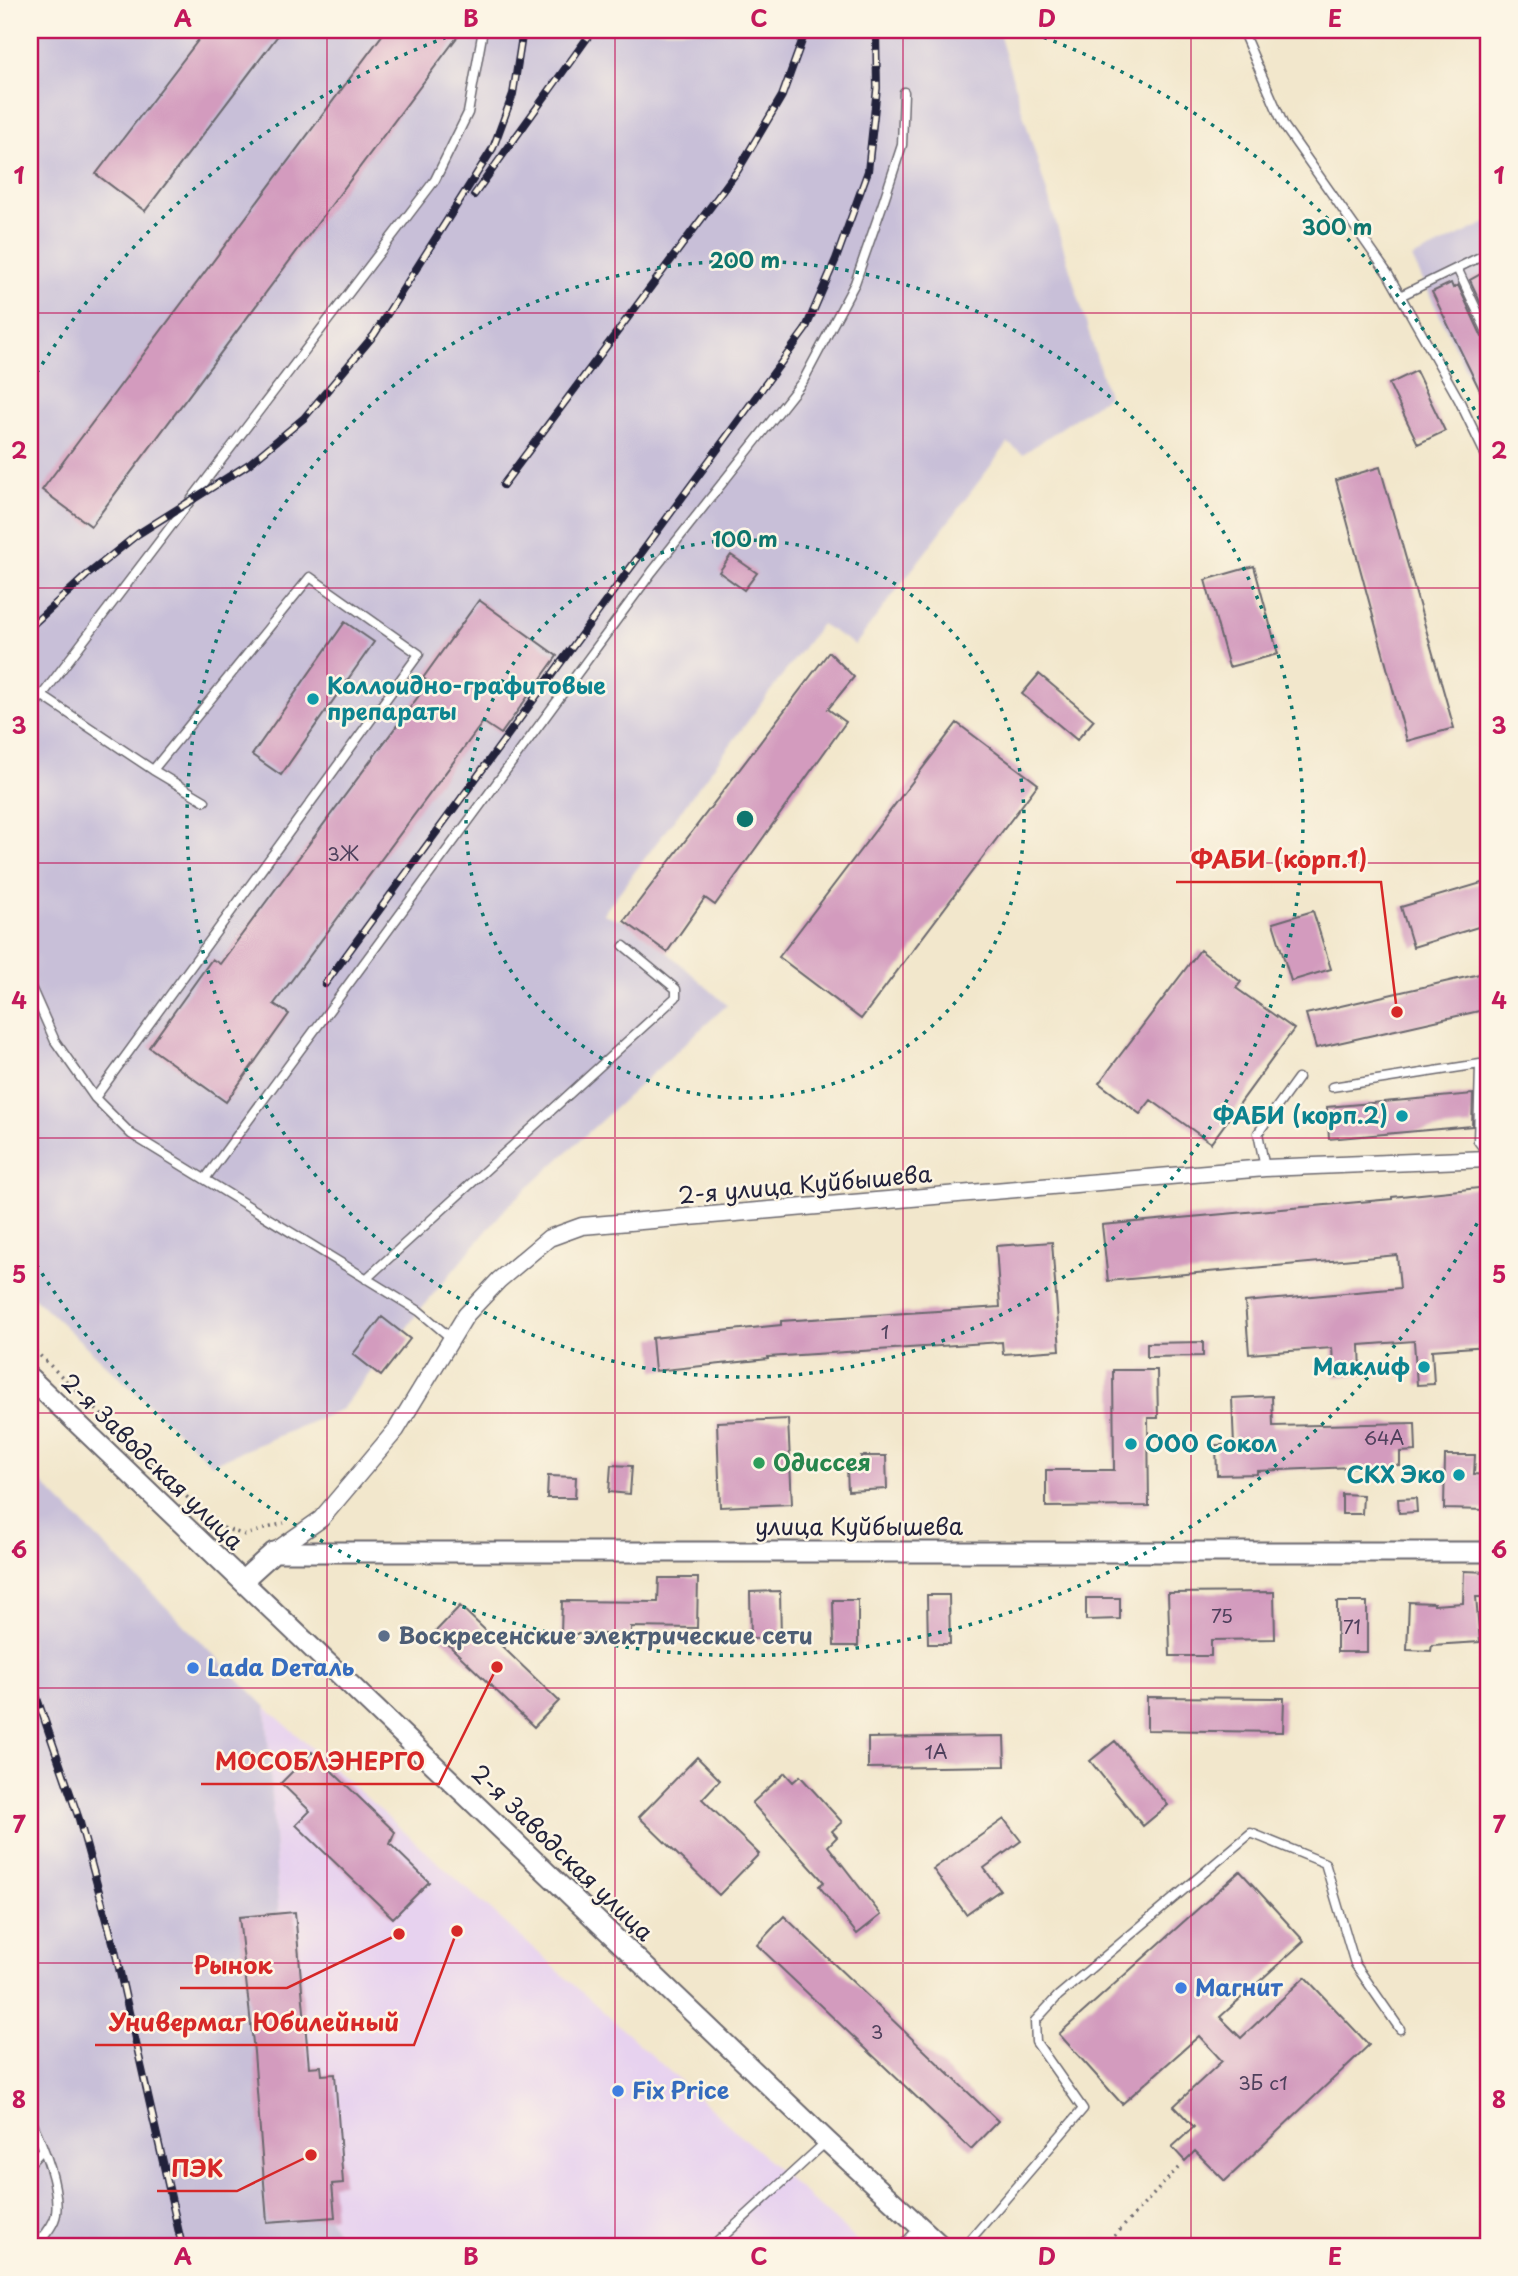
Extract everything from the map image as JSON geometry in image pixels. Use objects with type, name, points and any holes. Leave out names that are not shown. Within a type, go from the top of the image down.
[{"type":"street","name":"2-я улица Куйбышева","points":[[274,1552],[321,1519],[396,1430],[466,1315],[499,1280],[549,1238],[582,1226],[1265,1168],[1488,1159]]},
{"type":"street","name":"2-я Заводская улица","points":[[30,1378],[827,2141],[941,2246]]},
{"type":"street","name":"улица Куйбышева","points":[[274,1552],[1488,1552]]},
{"type":"street","points":[[242,1581],[274,1552]]},
{"type":"lane","points":[[30,711],[435,180],[468,113],[483,30]]},
{"type":"lane","points":[[1242,30],[1284,126],[1388,274],[1459,400],[1488,460]]},
{"type":"lane","points":[[205,1179],[652,572],[803,381],[855,283],[882,206],[902,145],[904,92]]},
{"type":"lane","points":[[1400,296],[1488,253]]},
{"type":"lane","points":[[1457,268],[1488,334]]},
{"type":"lane","points":[[95,1098],[419,654],[310,577],[153,770]]},
{"type":"lane","points":[[41,695],[153,770],[205,801]]},
{"type":"lane","points":[[366,1279],[676,997],[676,989],[624,946]]},
{"type":"lane","points":[[30,985],[55,1041],[95,1098],[131,1134],[419,1311],[452,1339]]},
{"type":"lane","points":[[1332,1087],[1480,1064],[1478,1141],[1488,1154]]},
{"type":"lane","points":[[1265,1168],[1258,1133],[1298,1078]]},
{"type":"lane","points":[[965,2246],[1083,2109],[1036,2042],[1035,2021],[1058,1996],[1251,1833],[1325,1863],[1355,1964],[1400,2029]]},
{"type":"lane","points":[[30,2118],[43,2149],[55,2197],[56,2216],[47,2234],[36,2246]]},
{"type":"lane","points":[[713,2246],[827,2141]]},
{"type":"lane","points":[[30,2163],[43,2149]]},
{"type":"lane","points":[[902,2246],[920,2227]]},
{"type":"path","points":[[30,1346],[218,1527],[245,1535],[287,1522]]},
{"type":"path","points":[[1105,2246],[1180,2166]]},
{"type":"shaded area","points":[[30,30],[998,30],[1108,396],[1023,454],[1008,443],[855,645],[821,624],[603,914],[624,921],[667,952],[727,1005],[506,1208],[419,1311],[403,1333],[410,1339],[381,1376],[372,1370],[342,1409],[212,1464],[30,1294]]},
{"type":"shaded area","points":[[1488,222],[1488,416],[1412,258]]},
{"type":"shaded area","points":[[30,1471],[266,1707],[294,2160],[345,2246],[30,2246]]},
{"type":"shaded area","points":[[266,1707],[863,2246],[345,2246],[294,2160]]},
{"type":"building","points":[[206,30],[282,30],[145,211],[96,174]]},
{"type":"building","points":[[386,30],[450,30],[458,36],[91,526],[42,490]]},
{"type":"building","points":[[1488,270],[1488,319],[1470,280]]},
{"type":"building","points":[[1451,283],[1453,288],[1458,285],[1482,337],[1488,340],[1488,407],[1432,292]]},
{"type":"building","points":[[1416,371],[1445,431],[1418,444],[1389,384]]},
{"type":"building","points":[[1380,467],[1454,728],[1407,741],[1336,480]]},
{"type":"building","points":[[731,555],[757,573],[744,590],[719,572]]},
{"type":"building","points":[[1254,566],[1278,654],[1229,667],[1205,580]]},
{"type":"building","points":[[479,600],[557,656],[501,734],[483,722],[274,1004],[289,1014],[226,1102],[149,1047],[212,959],[220,964],[429,682],[423,678]]},
{"type":"building","name":"Коллоидно-графитовые препараты","points":[[345,622],[374,642],[281,775],[252,755]]},
{"type":"building","points":[[829,652],[854,677],[828,709],[846,722],[715,905],[705,898],[667,952],[624,921]]},
{"type":"building","points":[[1039,674],[1094,720],[1077,740],[1022,694]]},
{"type":"building","points":[[957,723],[1038,784],[861,1019],[779,957]]},
{"type":"building","points":[[1488,881],[1488,924],[1413,947],[1401,907]]},
{"type":"building","points":[[1313,911],[1331,969],[1291,981],[1273,923]]},
{"type":"building","points":[[1200,950],[1241,982],[1236,988],[1294,1029],[1211,1143],[1151,1100],[1140,1114],[1099,1083]]},
{"type":"building","points":[[1488,972],[1488,1009],[1316,1048],[1306,1014]]},
{"type":"building","name":"ФАБИ (корп.2)","points":[[1473,1094],[1472,1126],[1329,1139],[1327,1107]]},
{"type":"building","points":[[1488,1187],[1488,1346],[1432,1350],[1434,1384],[1417,1385],[1414,1341],[1360,1345],[1361,1375],[1334,1377],[1332,1348],[1249,1354],[1245,1302],[1400,1288],[1397,1255],[1108,1281],[1102,1225],[1392,1199]]},
{"type":"building","points":[[1052,1242],[1060,1350],[1003,1354],[1002,1342],[768,1357],[655,1371],[652,1338],[781,1325],[781,1321],[1000,1307],[996,1246]]},
{"type":"building","points":[[382,1317],[410,1339],[381,1376],[353,1354]]},
{"type":"building","points":[[1203,1342],[1203,1356],[1147,1357],[1147,1343]]},
{"type":"building","name":"ООО Сокол","points":[[1113,1370],[1157,1370],[1158,1418],[1148,1418],[1149,1506],[1046,1507],[1046,1470],[1114,1470]]},
{"type":"building","points":[[1272,1396],[1273,1426],[1415,1423],[1416,1451],[1400,1452],[1400,1465],[1217,1475],[1216,1445],[1234,1445],[1232,1398]]},
{"type":"building","points":[[788,1419],[792,1504],[720,1507],[717,1422]]},
{"type":"building","name":"СКХ Эко","points":[[1445,1455],[1475,1455],[1474,1474],[1488,1475],[1488,1510],[1444,1509]]},
{"type":"building","points":[[861,1456],[886,1456],[887,1489],[848,1491],[847,1468],[861,1467]]},
{"type":"building","points":[[611,1465],[632,1466],[630,1494],[609,1492]]},
{"type":"building","points":[[548,1476],[576,1477],[575,1498],[547,1498]]},
{"type":"building","points":[[1342,1494],[1363,1495],[1362,1514],[1342,1514]]},
{"type":"building","points":[[1416,1498],[1417,1512],[1399,1513],[1398,1499]]},
{"type":"building","points":[[1464,1571],[1488,1572],[1488,1597],[1476,1597],[1480,1642],[1432,1645],[1431,1651],[1407,1650],[1409,1602],[1434,1605],[1463,1603]]},
{"type":"building","points":[[659,1578],[698,1578],[697,1628],[631,1627],[631,1634],[561,1634],[562,1601],[658,1602]]},
{"type":"building","points":[[780,1591],[781,1638],[751,1639],[750,1592]]},
{"type":"building","points":[[1274,1592],[1275,1639],[1211,1640],[1211,1656],[1170,1656],[1168,1593]]},
{"type":"building","points":[[927,1595],[949,1595],[950,1644],[928,1644]]},
{"type":"building","points":[[1086,1598],[1120,1598],[1120,1619],[1086,1620]]},
{"type":"building","points":[[833,1600],[858,1600],[858,1646],[834,1646]]},
{"type":"building","points":[[1337,1602],[1367,1602],[1367,1652],[1337,1652]]},
{"type":"building","points":[[460,1606],[559,1701],[534,1727],[435,1632]]},
{"type":"building","points":[[1147,1697],[1284,1698],[1283,1732],[1147,1730]]},
{"type":"building","points":[[1004,1736],[1005,1766],[868,1768],[868,1738]]},
{"type":"building","points":[[1115,1741],[1168,1805],[1143,1826],[1090,1761]]},
{"type":"building","points":[[312,1752],[395,1832],[390,1844],[429,1882],[393,1918],[296,1825],[310,1811],[281,1783]]},
{"type":"building","points":[[697,1757],[720,1780],[702,1799],[759,1854],[719,1895],[639,1817]]},
{"type":"building","points":[[785,1773],[793,1782],[800,1776],[842,1822],[832,1831],[837,1837],[828,1846],[881,1915],[857,1934],[819,1886],[824,1882],[752,1803]]},
{"type":"building","points":[[1004,1819],[1021,1841],[984,1868],[1000,1890],[966,1914],[933,1869]]},
{"type":"building","points":[[1240,1871],[1304,1941],[1220,2017],[1241,2038],[1305,1977],[1369,2045],[1225,2181],[1195,2151],[1185,2161],[1172,2147],[1194,2127],[1174,2106],[1222,2061],[1199,2036],[1122,2104],[1059,2034]]},
{"type":"building","points":[[295,1912],[309,2067],[321,2066],[322,2075],[335,2074],[343,2183],[332,2184],[335,2217],[267,2222],[254,2052],[239,1917]]},
{"type":"building","points":[[784,1916],[998,2121],[971,2149],[757,1945]]},
{"type":"railway","points":[[30,627],[87,575],[138,534],[249,464],[304,418],[374,335],[493,148],[513,94],[523,30]]},
{"type":"railway","points":[[474,195],[593,30]]},
{"type":"railway","points":[[503,485],[738,170],[782,96],[806,30]]},
{"type":"railway","points":[[325,984],[805,330],[836,259],[868,171],[877,88],[876,30]]},
{"type":"railway","points":[[30,173],[30,274]]},
{"type":"railway","points":[[30,1678],[79,1819],[114,1946],[182,2246]]},
{"type":"place","name":"Коллоидно-графитовые препараты","points":[[313,699]]},
{"type":"place","name":"ФАБИ (корп.1)","points":[[1397,1012]]},
{"type":"place","name":"ФАБИ (корп.2)","points":[[1402,1116]]},
{"type":"place","name":"Маклиф","points":[[1424,1367]]},
{"type":"place","name":"ООО Сокол","points":[[1131,1444]]},
{"type":"place","name":"Одиссея","points":[[759,1463]]},
{"type":"place","name":"СКХ Эко","points":[[1459,1475]]},
{"type":"place","name":"Воскресенские электрические сети","points":[[384,1636]]},
{"type":"place","name":"МОСОБЛЭНЕРГО","points":[[497,1667]]},
{"type":"place","name":"Lada Dеталь","points":[[193,1668]]},
{"type":"place","name":"Универмаг Юбилейный","points":[[457,1931]]},
{"type":"place","name":"Рынок","points":[[399,1934]]},
{"type":"place","name":"Магнит","points":[[1181,1988]]},
{"type":"place","name":"Fix Price","points":[[618,2091]]},
{"type":"place","name":"ПЭК","points":[[311,2155]]}]
